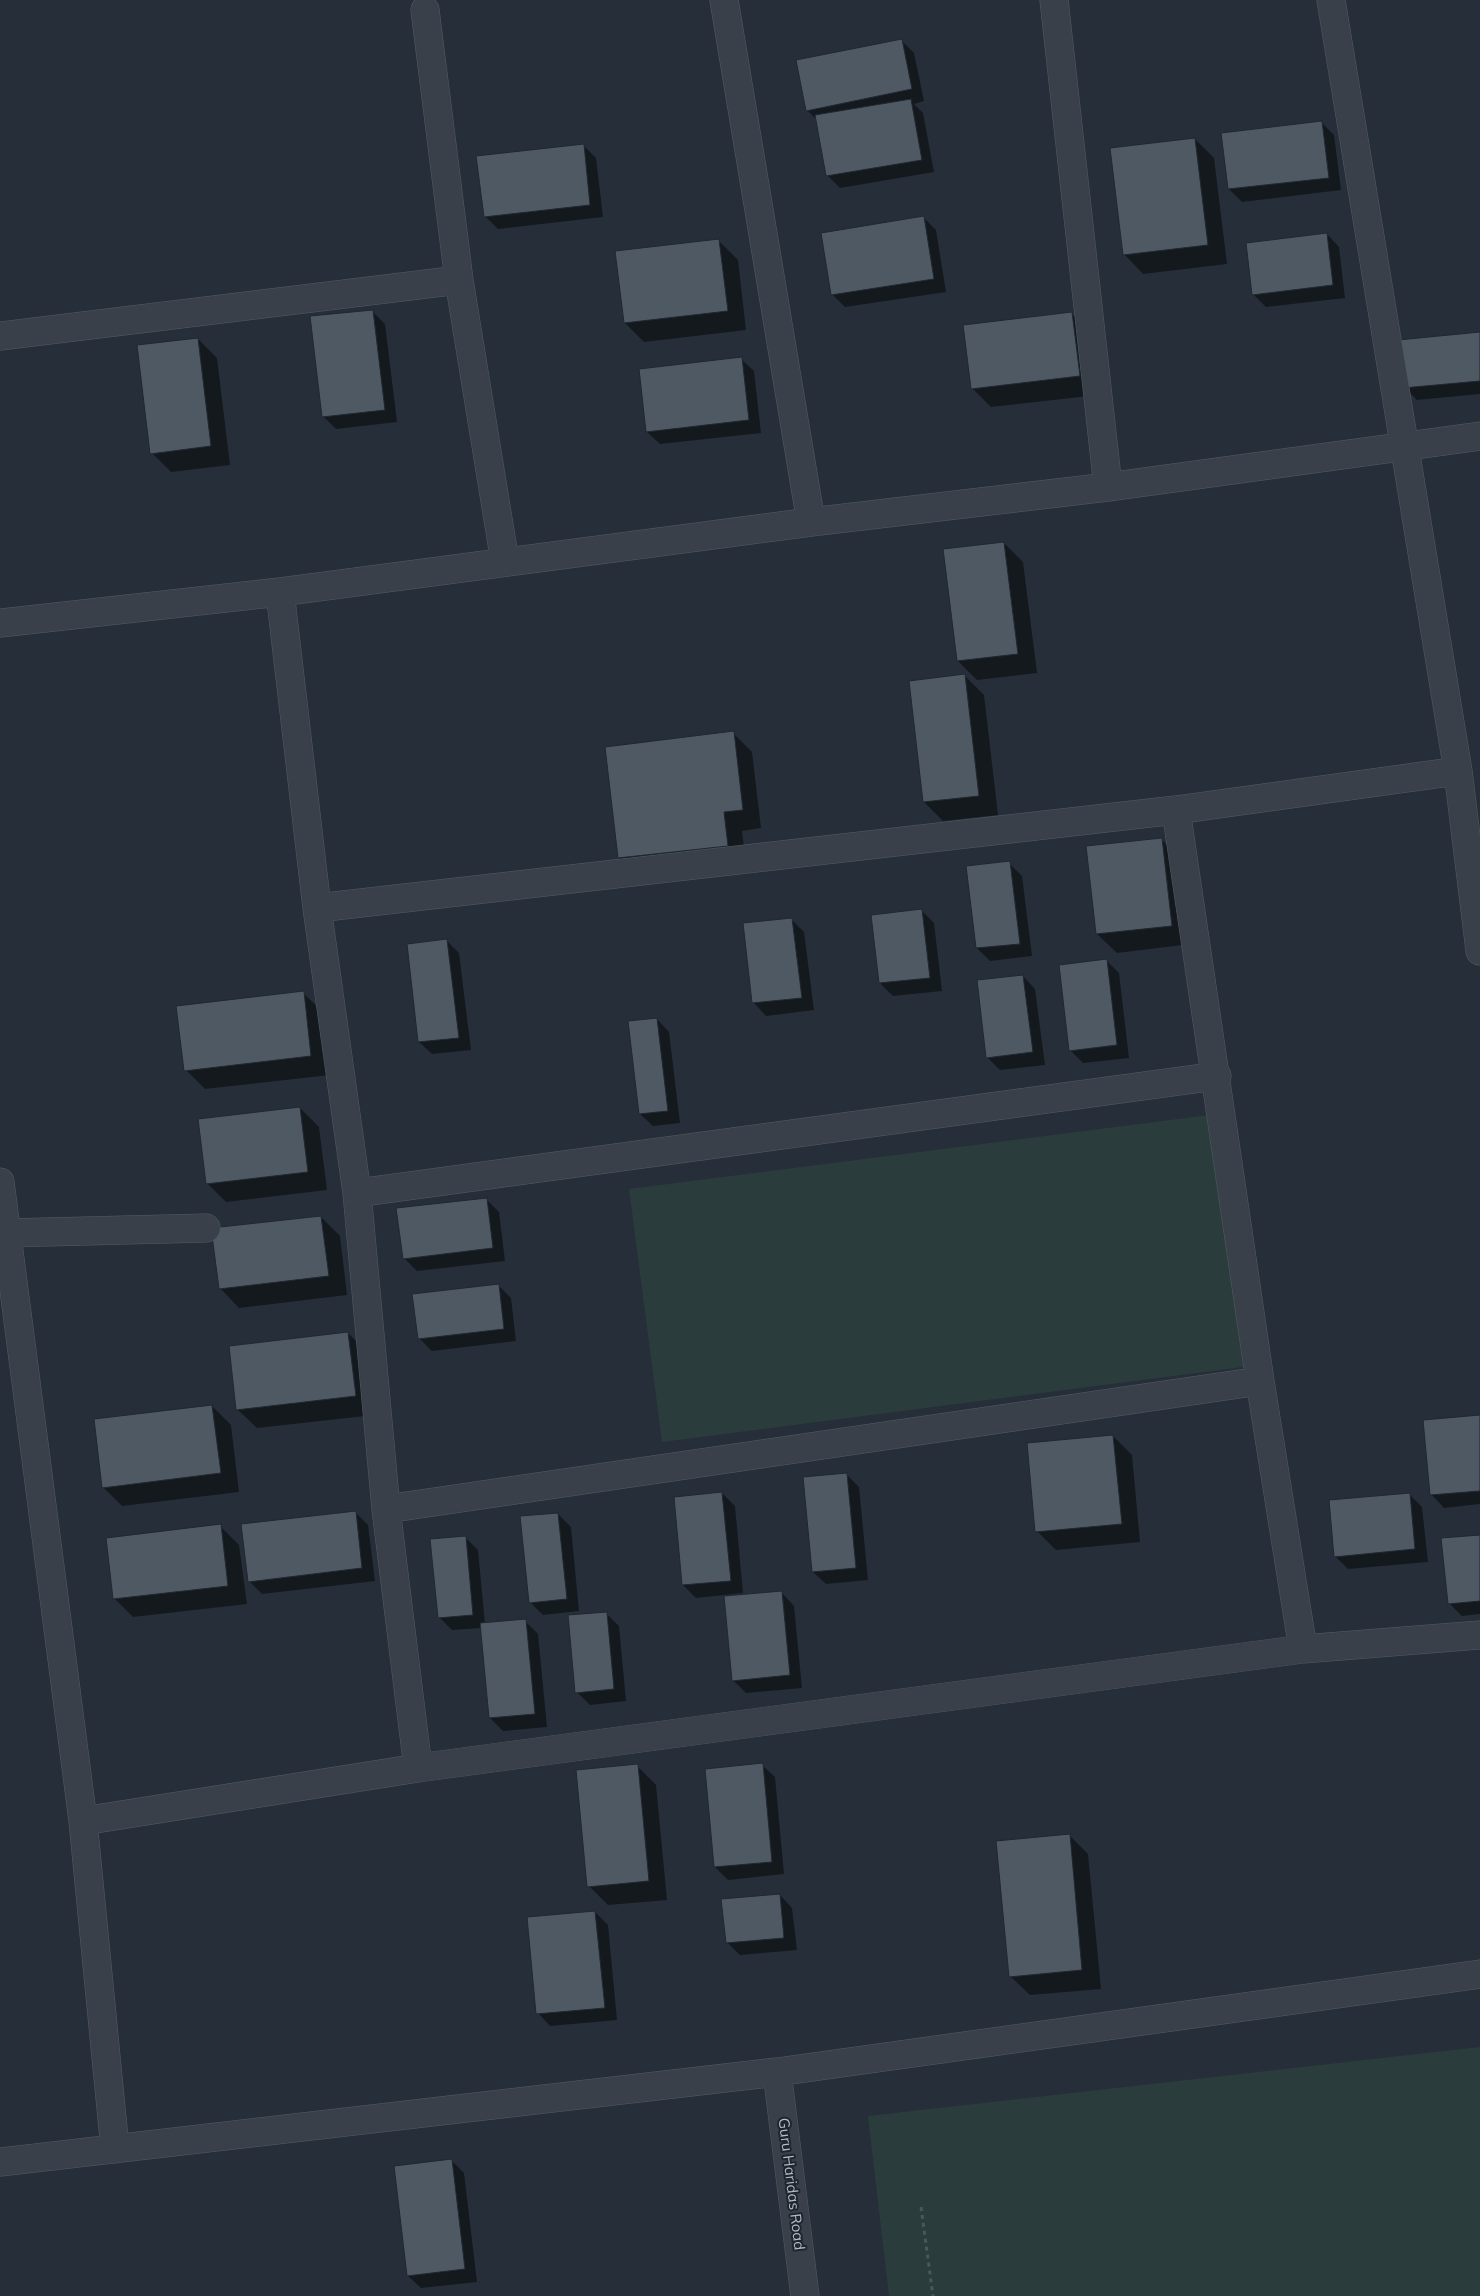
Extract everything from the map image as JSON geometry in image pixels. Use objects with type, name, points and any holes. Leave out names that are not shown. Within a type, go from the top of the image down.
[{"type":"street","points":[[724,0],[811,522]]},
{"type":"street","points":[[1054,0],[1108,487]]},
{"type":"street","points":[[1331,0],[1458,771],[1480,951]]},
{"type":"street","points":[[425,10],[459,280],[504,562]]},
{"type":"street","points":[[0,336],[459,280]]},
{"type":"street","points":[[0,623],[280,592],[811,522],[1108,487],[1480,436]]},
{"type":"street","points":[[280,592],[317,908],[357,1193],[386,1509],[418,1768]]},
{"type":"street","points":[[317,908],[1176,810],[1458,771]]},
{"type":"street","points":[[1176,810],[1217,1076],[1260,1381],[1303,1649]]},
{"type":"street","points":[[357,1193],[1217,1076]]},
{"type":"street","points":[[0,1182],[84,1821],[115,2149]]},
{"type":"street","points":[[7,1233],[206,1228]]},
{"type":"street","points":[[386,1509],[1260,1381]]},
{"type":"street","points":[[84,1821],[418,1768],[1303,1649],[1480,1635]]},
{"type":"street","points":[[0,2162],[777,2072],[1480,1974]]},
{"type":"street","name":"Guru Haridas Road","points":[[777,2072],[805,2296]]},
{"type":"path","points":[[921,2208],[933,2296]]},
{"type":"shaded area","points":[[1210,1115],[1243,1367],[662,1442],[629,1189]]},
{"type":"shaded area","points":[[1480,2047],[1480,2296],[889,2296],[868,2116]]},
{"type":"building","points":[[902,39],[912,89],[806,111],[796,60]]},
{"type":"building","points":[[911,99],[922,160],[826,176],[815,115]]},
{"type":"building","points":[[1322,121],[1329,178],[1228,189],[1221,133]]},
{"type":"building","points":[[1195,138],[1208,245],[1123,255],[1110,148]]},
{"type":"building","points":[[584,144],[590,205],[484,217],[476,156]]},
{"type":"building","points":[[924,216],[934,279],[831,295],[821,233]]},
{"type":"building","points":[[1327,233],[1333,285],[1252,295],[1246,243]]},
{"type":"building","points":[[719,239],[728,311],[624,323],[615,251]]},
{"type":"building","points":[[373,310],[385,410],[322,417],[310,316]]},
{"type":"building","points":[[1072,312],[1080,376],[971,389],[963,325]]},
{"type":"building","points":[[1480,332],[1480,381],[1403,388],[1398,340]]},
{"type":"building","points":[[198,338],[211,446],[150,454],[137,345]]},
{"type":"building","points":[[742,357],[749,420],[646,432],[639,369]]},
{"type":"building","points":[[1004,542],[1018,654],[957,661],[943,549]]},
{"type":"building","points":[[965,674],[979,796],[923,802],[909,681]]},
{"type":"building","points":[[734,731],[743,810],[724,812],[728,846],[618,858],[605,747]]},
{"type":"building","points":[[1162,838],[1172,926],[1096,934],[1086,846]]},
{"type":"building","points":[[1010,861],[1020,944],[976,948],[966,866]]},
{"type":"building","points":[[922,909],[930,978],[879,983],[871,915]]},
{"type":"building","points":[[792,918],[802,998],[752,1003],[743,923]]},
{"type":"building","points":[[447,939],[459,1038],[418,1042],[407,944]]},
{"type":"building","points":[[1107,959],[1117,1045],[1069,1051],[1059,965]]},
{"type":"building","points":[[1023,975],[1033,1052],[986,1058],[977,980]]},
{"type":"building","points":[[304,991],[311,1056],[184,1071],[176,1006]]},
{"type":"building","points":[[657,1018],[668,1111],[639,1114],[628,1021]]},
{"type":"building","points":[[300,1107],[308,1172],[206,1184],[198,1119]]},
{"type":"building","points":[[487,1198],[493,1248],[403,1259],[396,1208]]},
{"type":"building","points":[[321,1216],[329,1276],[219,1289],[211,1228]]},
{"type":"building","points":[[499,1284],[504,1329],[418,1339],[412,1294]]},
{"type":"building","points":[[348,1332],[356,1396],[236,1410],[229,1346]]},
{"type":"building","points":[[212,1405],[221,1473],[102,1488],[94,1419]]},
{"type":"building","points":[[1480,1415],[1480,1491],[1430,1495],[1423,1420]]},
{"type":"building","points":[[1113,1435],[1122,1524],[1035,1532],[1027,1443]]},
{"type":"building","points":[[847,1473],[856,1568],[812,1572],[803,1477]]},
{"type":"building","points":[[722,1492],[731,1581],[682,1585],[674,1497]]},
{"type":"building","points":[[1410,1493],[1415,1549],[1334,1557],[1329,1500]]},
{"type":"building","points":[[356,1511],[362,1568],[248,1582],[241,1524]]},
{"type":"building","points":[[558,1513],[567,1599],[529,1603],[520,1516]]},
{"type":"building","points":[[221,1524],[228,1586],[113,1599],[106,1538]]},
{"type":"building","points":[[1480,1535],[1480,1601],[1448,1604],[1441,1538]]},
{"type":"building","points":[[466,1536],[473,1615],[438,1618],[430,1539]]},
{"type":"building","points":[[782,1591],[790,1675],[732,1681],[724,1596]]},
{"type":"building","points":[[607,1612],[614,1689],[575,1693],[568,1615]]},
{"type":"building","points":[[526,1619],[535,1714],[489,1718],[480,1623]]},
{"type":"building","points":[[763,1763],[772,1862],[714,1867],[705,1769]]},
{"type":"building","points":[[638,1764],[649,1881],[587,1887],[576,1770]]},
{"type":"building","points":[[1070,1834],[1082,1970],[1009,1977],[996,1841]]},
{"type":"building","points":[[780,1894],[784,1938],[726,1943],[721,1899]]},
{"type":"building","points":[[595,1911],[605,2008],[536,2014],[527,1917]]},
{"type":"building","points":[[452,2159],[465,2269],[407,2276],[394,2166]]}]
